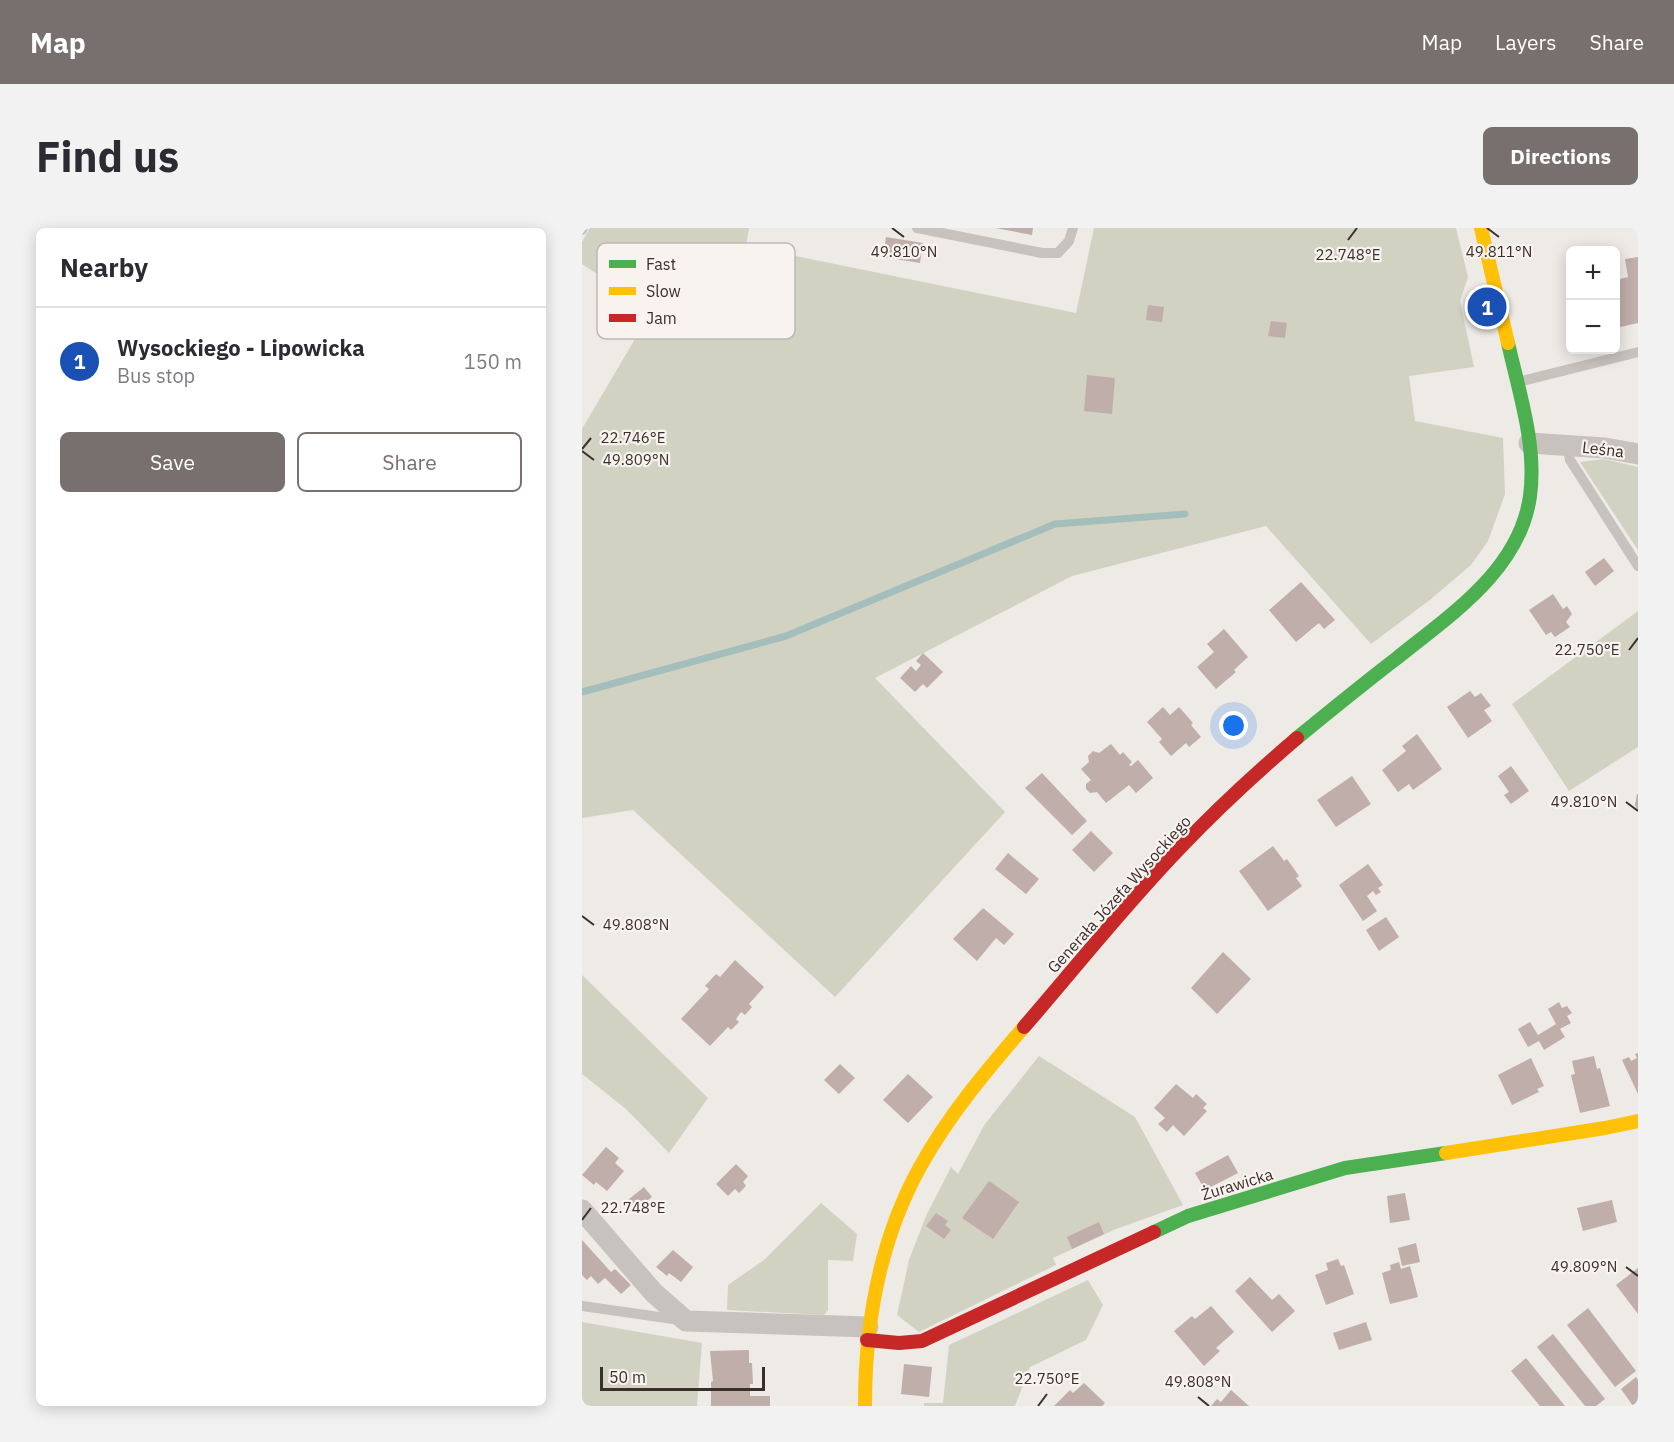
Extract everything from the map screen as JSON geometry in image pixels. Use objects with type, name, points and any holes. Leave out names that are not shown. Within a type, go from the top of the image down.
[{"type":"street","name":"Generała Józefa Wysockiego","points":[[865,1406],[868,1334],[875,1289],[885,1251],[898,1213],[920,1168],[972,1090],[1141,889],[1195,832],[1272,760],[1461,607],[1488,580],[1513,547],[1527,513],[1531,477],[1529,443],[1518,382],[1481,228]]},
{"type":"street","name":"Leśna","points":[[1529,443],[1605,448],[1638,454]]},
{"type":"street","name":"Żurawicka","points":[[868,1334],[899,1343],[922,1341],[1188,1216],[1345,1168],[1638,1121]]},
{"type":"street","points":[[582,1210],[654,1293],[686,1321],[868,1334]]},
{"type":"lane","points":[[917,228],[1042,253],[1058,253],[1069,241],[1073,228]]},
{"type":"lane","points":[[1518,382],[1638,352]]},
{"type":"lane","points":[[1567,445],[1570,460],[1638,566]]},
{"type":"lane","points":[[582,1306],[686,1321]]},
{"type":"green space","points":[[590,228],[749,228],[746,243],[597,243],[597,274],[582,264],[582,242]]},
{"type":"green space","points":[[1094,228],[1456,228],[1468,277],[1460,301],[1474,367],[1409,376],[1415,421],[1503,438],[1505,494],[1488,541],[1471,565],[1431,599],[1371,644],[1266,526],[1072,576],[875,678],[1005,812],[835,997],[633,810],[582,818],[582,429],[635,339],[795,339],[795,256],[1076,313]]},
{"type":"green space","points":[[1604,459],[1638,467],[1638,550],[1580,462]]},
{"type":"green space","points":[[1638,611],[1638,747],[1569,791],[1512,704]]},
{"type":"green space","points":[[582,975],[708,1098],[669,1153],[626,1109],[582,1074]]},
{"type":"green space","points":[[1039,1056],[1135,1117],[1183,1205],[1116,1229],[1053,1258],[1056,1265],[919,1332],[897,1315],[909,1260],[926,1216],[951,1167],[958,1174],[985,1124]]},
{"type":"green space","points":[[821,1203],[857,1234],[853,1261],[828,1260],[828,1310],[824,1315],[727,1310],[728,1285],[764,1260]]},
{"type":"green space","points":[[1088,1280],[1103,1305],[1086,1340],[1030,1367],[1015,1406],[924,1406],[924,1403],[943,1403],[949,1345]]},
{"type":"green space","points":[[582,1322],[702,1343],[697,1406],[582,1406]]},
{"type":"building","points":[[995,228],[1033,228],[1032,235]]},
{"type":"building","points":[[886,237],[923,243],[920,263],[883,257]]},
{"type":"building","points":[[1638,257],[1638,323],[1620,327],[1620,279],[1628,277],[1625,259]]},
{"type":"building","points":[[1148,305],[1164,307],[1162,322],[1146,320]]},
{"type":"building","points":[[1271,321],[1287,323],[1285,338],[1268,336]]},
{"type":"building","points":[[1087,375],[1115,378],[1112,414],[1084,411]]},
{"type":"building","points":[[1604,558],[1614,571],[1595,586],[1585,572]]},
{"type":"building","points":[[1301,582],[1335,620],[1324,629],[1319,623],[1296,642],[1269,610]]},
{"type":"building","points":[[1553,594],[1563,609],[1567,606],[1572,614],[1566,622],[1570,627],[1555,637],[1551,632],[1546,635],[1529,610]]},
{"type":"building","points":[[1224,629],[1248,657],[1234,670],[1236,672],[1216,689],[1197,667],[1214,652],[1207,644]]},
{"type":"building","points":[[923,653],[943,672],[927,688],[923,684],[915,692],[900,678],[911,666],[916,671],[921,665],[916,661]]},
{"type":"building","points":[[1470,691],[1475,697],[1481,693],[1491,706],[1484,710],[1492,721],[1468,738],[1447,707]]},
{"type":"building","points":[[1163,707],[1170,715],[1179,707],[1193,723],[1191,725],[1201,737],[1189,747],[1186,743],[1171,756],[1159,742],[1162,739],[1147,722]]},
{"type":"building","points":[[1417,734],[1442,769],[1413,790],[1409,784],[1398,792],[1382,770],[1406,751],[1402,746]]},
{"type":"building","points":[[1111,744],[1120,755],[1123,752],[1132,762],[1129,765],[1131,766],[1138,760],[1153,778],[1136,793],[1129,785],[1106,803],[1097,792],[1090,793],[1086,789],[1086,784],[1091,780],[1081,769],[1089,762],[1088,756],[1093,751],[1099,753]]},
{"type":"building","points":[[1511,766],[1529,791],[1511,804],[1504,795],[1509,792],[1498,776]]},
{"type":"building","points":[[1042,773],[1087,821],[1072,835],[1025,788]]},
{"type":"building","points":[[1352,776],[1371,804],[1336,827],[1317,800]]},
{"type":"building","points":[[1638,794],[1638,811],[1635,805]]},
{"type":"building","points":[[1091,831],[1113,853],[1094,872],[1072,850]]},
{"type":"building","points":[[1273,846],[1284,861],[1287,859],[1299,876],[1296,878],[1302,886],[1268,911],[1239,871]]},
{"type":"building","points":[[1008,853],[1039,879],[1026,894],[995,869]]},
{"type":"building","points":[[1368,864],[1383,885],[1378,888],[1381,892],[1376,895],[1373,891],[1367,896],[1377,911],[1363,921],[1339,885]]},
{"type":"building","points":[[983,908],[1014,934],[1004,945],[996,938],[977,961],[953,939]]},
{"type":"building","points":[[1386,917],[1399,937],[1379,951],[1366,930]]},
{"type":"building","points":[[1223,952],[1251,979],[1217,1014],[1191,988]]},
{"type":"building","points":[[735,960],[764,987],[749,1004],[752,1007],[745,1015],[741,1012],[736,1019],[739,1022],[731,1030],[728,1027],[710,1046],[681,1019],[709,989],[705,986],[716,974],[720,977]]},
{"type":"building","points":[[1559,1002],[1562,1008],[1567,1006],[1572,1013],[1567,1016],[1571,1023],[1560,1029],[1565,1037],[1544,1050],[1539,1041],[1528,1047],[1518,1029],[1530,1022],[1538,1035],[1556,1024],[1548,1009]]},
{"type":"building","points":[[1638,1053],[1638,1094],[1622,1060],[1629,1057],[1631,1061],[1637,1058],[1635,1054]]},
{"type":"building","points":[[1594,1056],[1597,1069],[1600,1068],[1610,1106],[1580,1113],[1571,1075],[1575,1074],[1572,1061]]},
{"type":"building","points":[[1531,1058],[1544,1086],[1537,1089],[1539,1092],[1512,1105],[1498,1075]]},
{"type":"building","points":[[840,1064],[855,1078],[839,1094],[824,1080]]},
{"type":"building","points":[[908,1074],[933,1097],[908,1123],[883,1100]]},
{"type":"building","points":[[1176,1084],[1193,1098],[1196,1094],[1207,1104],[1203,1108],[1207,1111],[1184,1136],[1173,1125],[1167,1132],[1158,1124],[1165,1118],[1154,1108]]},
{"type":"building","points":[[606,1147],[619,1158],[615,1163],[624,1171],[607,1191],[596,1182],[594,1185],[582,1175]]},
{"type":"building","points":[[1228,1155],[1238,1173],[1205,1190],[1195,1173]]},
{"type":"building","points":[[736,1164],[748,1176],[743,1182],[746,1186],[739,1193],[735,1189],[728,1196],[716,1184]]},
{"type":"building","points":[[989,1181],[1019,1202],[993,1239],[962,1218]]},
{"type":"building","points":[[644,1187],[652,1197],[636,1209],[628,1200]]},
{"type":"building","points":[[1405,1193],[1410,1220],[1390,1223],[1387,1196]]},
{"type":"building","points":[[1612,1200],[1617,1222],[1583,1231],[1577,1208]]},
{"type":"building","points":[[936,1213],[948,1221],[945,1225],[951,1230],[944,1239],[926,1226]]},
{"type":"building","points":[[1099,1222],[1104,1234],[1072,1249],[1067,1237]]},
{"type":"building","points":[[582,1240],[611,1272],[615,1269],[631,1285],[621,1294],[605,1278],[598,1284],[591,1276],[587,1280],[582,1275]]},
{"type":"building","points":[[1416,1243],[1420,1262],[1402,1266],[1398,1248]]},
{"type":"building","points":[[673,1250],[693,1267],[681,1282],[669,1273],[667,1276],[656,1267]]},
{"type":"building","points":[[1338,1259],[1341,1266],[1344,1265],[1354,1294],[1326,1305],[1315,1275],[1328,1270],[1326,1263]]},
{"type":"building","points":[[1399,1262],[1401,1269],[1410,1266],[1418,1297],[1390,1304],[1382,1273],[1391,1270],[1390,1265]]},
{"type":"building","points":[[1638,1268],[1638,1314],[1616,1285]]},
{"type":"building","points":[[1250,1277],[1272,1300],[1279,1294],[1295,1311],[1272,1332],[1235,1291]]},
{"type":"building","points":[[1211,1306],[1234,1332],[1216,1348],[1220,1351],[1204,1366],[1174,1331],[1192,1316],[1195,1319]]},
{"type":"building","points":[[1588,1308],[1636,1371],[1615,1387],[1567,1325]]},
{"type":"building","points":[[1366,1322],[1372,1340],[1339,1350],[1333,1333]]},
{"type":"building","points":[[1553,1334],[1605,1399],[1596,1406],[1585,1406],[1537,1347]]},
{"type":"building","points":[[749,1350],[753,1384],[750,1384],[750,1396],[770,1396],[770,1406],[711,1406],[711,1382],[713,1381],[710,1351]]},
{"type":"building","points":[[1526,1358],[1565,1406],[1540,1406],[1511,1371]]},
{"type":"building","points":[[904,1364],[932,1367],[929,1397],[901,1394]]},
{"type":"building","points":[[1636,1377],[1638,1406],[1633,1406],[1621,1389]]},
{"type":"building","points":[[1084,1383],[1105,1403],[1102,1406],[1054,1406],[1070,1390],[1073,1393]]},
{"type":"building","points":[[1231,1390],[1249,1406],[1211,1406],[1217,1399],[1221,1402]]},
{"type":"waterway","points":[[582,692],[786,636],[1055,524],[1185,514]]},
{"type":"traffic: fast","points":[[1297,738],[1460,607],[1480,589],[1512,546],[1524,522],[1532,477],[1526,419],[1508,343]]},
{"type":"traffic: fast","points":[[1154,1232],[1188,1216],[1345,1168],[1446,1153]]},
{"type":"traffic: slow","points":[[1481,228],[1508,343]]},
{"type":"traffic: slow","points":[[865,1406],[868,1344],[877,1283],[894,1224],[906,1195],[931,1148],[955,1112],[1024,1027]]},
{"type":"traffic: slow","points":[[1446,1153],[1638,1121]]},
{"type":"traffic: jam","points":[[1024,1027],[1120,914],[1180,848],[1208,819],[1297,738]]},
{"type":"traffic: jam","points":[[867,1340],[899,1343],[922,1341],[1154,1232]]},
{"type":"place","name":"Wysockiego - Lipowicka","points":[[1487,307]]}]
